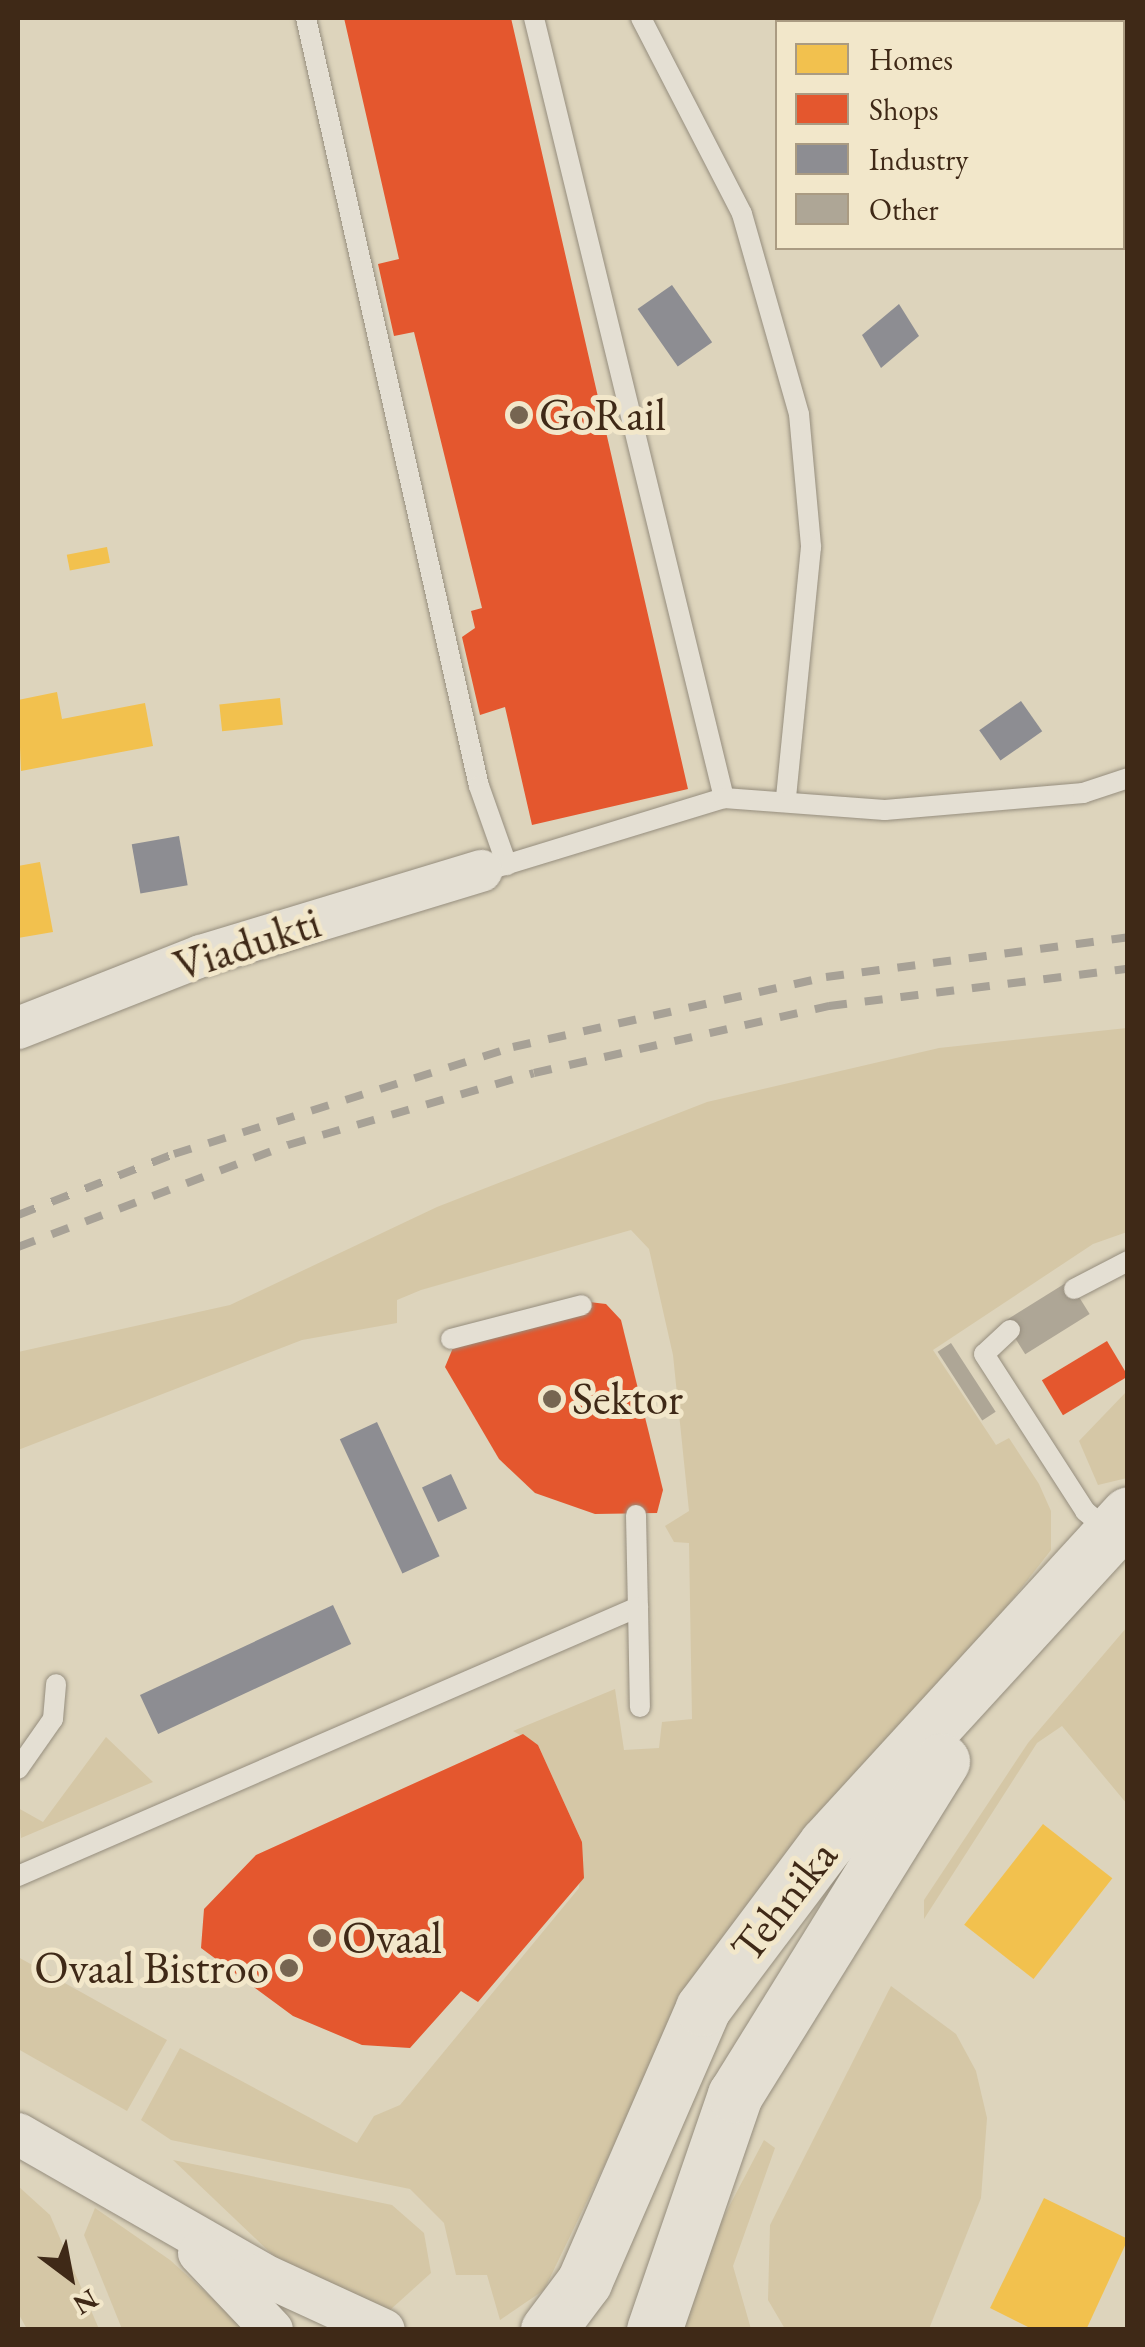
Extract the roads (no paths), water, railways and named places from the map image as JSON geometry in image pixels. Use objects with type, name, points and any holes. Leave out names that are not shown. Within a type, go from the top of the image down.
[{"type":"main road","name":"Tehnika","points":[[548,2330],[584,2282],[703,2008],[826,1844],[1122,1524]]},
{"type":"main road","name":"Tehnika","points":[[654,2330],[734,2096],[904,1812],[1122,1524]]},
{"type":"street","name":"Viadukti","points":[[18,1028],[201,956],[494,868]]},
{"type":"street","points":[[18,2134],[153,2206],[262,2274],[384,2330]]},
{"type":"street","points":[[153,2206],[272,2330]]},
{"type":"lane","points":[[306,18],[480,786],[494,868],[724,798],[786,796],[885,810],[1083,793],[1128,778]]},
{"type":"lane","points":[[534,18],[724,798]]},
{"type":"lane","points":[[641,18],[742,214],[798,414],[811,547],[786,796]]},
{"type":"lane","points":[[1074,1289],[1128,1261]]},
{"type":"lane","points":[[451,1340],[582,1305]]},
{"type":"lane","points":[[1010,1330],[984,1354],[1086,1511],[1122,1524]]},
{"type":"lane","points":[[636,1515],[640,1707]]},
{"type":"lane","points":[[18,1875],[638,1607]]},
{"type":"lane","points":[[18,1769],[53,1720],[56,1684]]},
{"type":"railway","points":[[18,1215],[174,1154],[513,1047],[826,977],[1128,937]]},
{"type":"railway","points":[[18,1247],[288,1145],[534,1073],[829,1006],[1128,969]]},
{"type":"place","name":"GoRail","points":[[519,415]]},
{"type":"place","name":"Sektor","points":[[552,1399]]},
{"type":"place","name":"Ovaal","points":[[322,1938]]},
{"type":"place","name":"Ovaal Bistroo","points":[[289,1968]]}]
